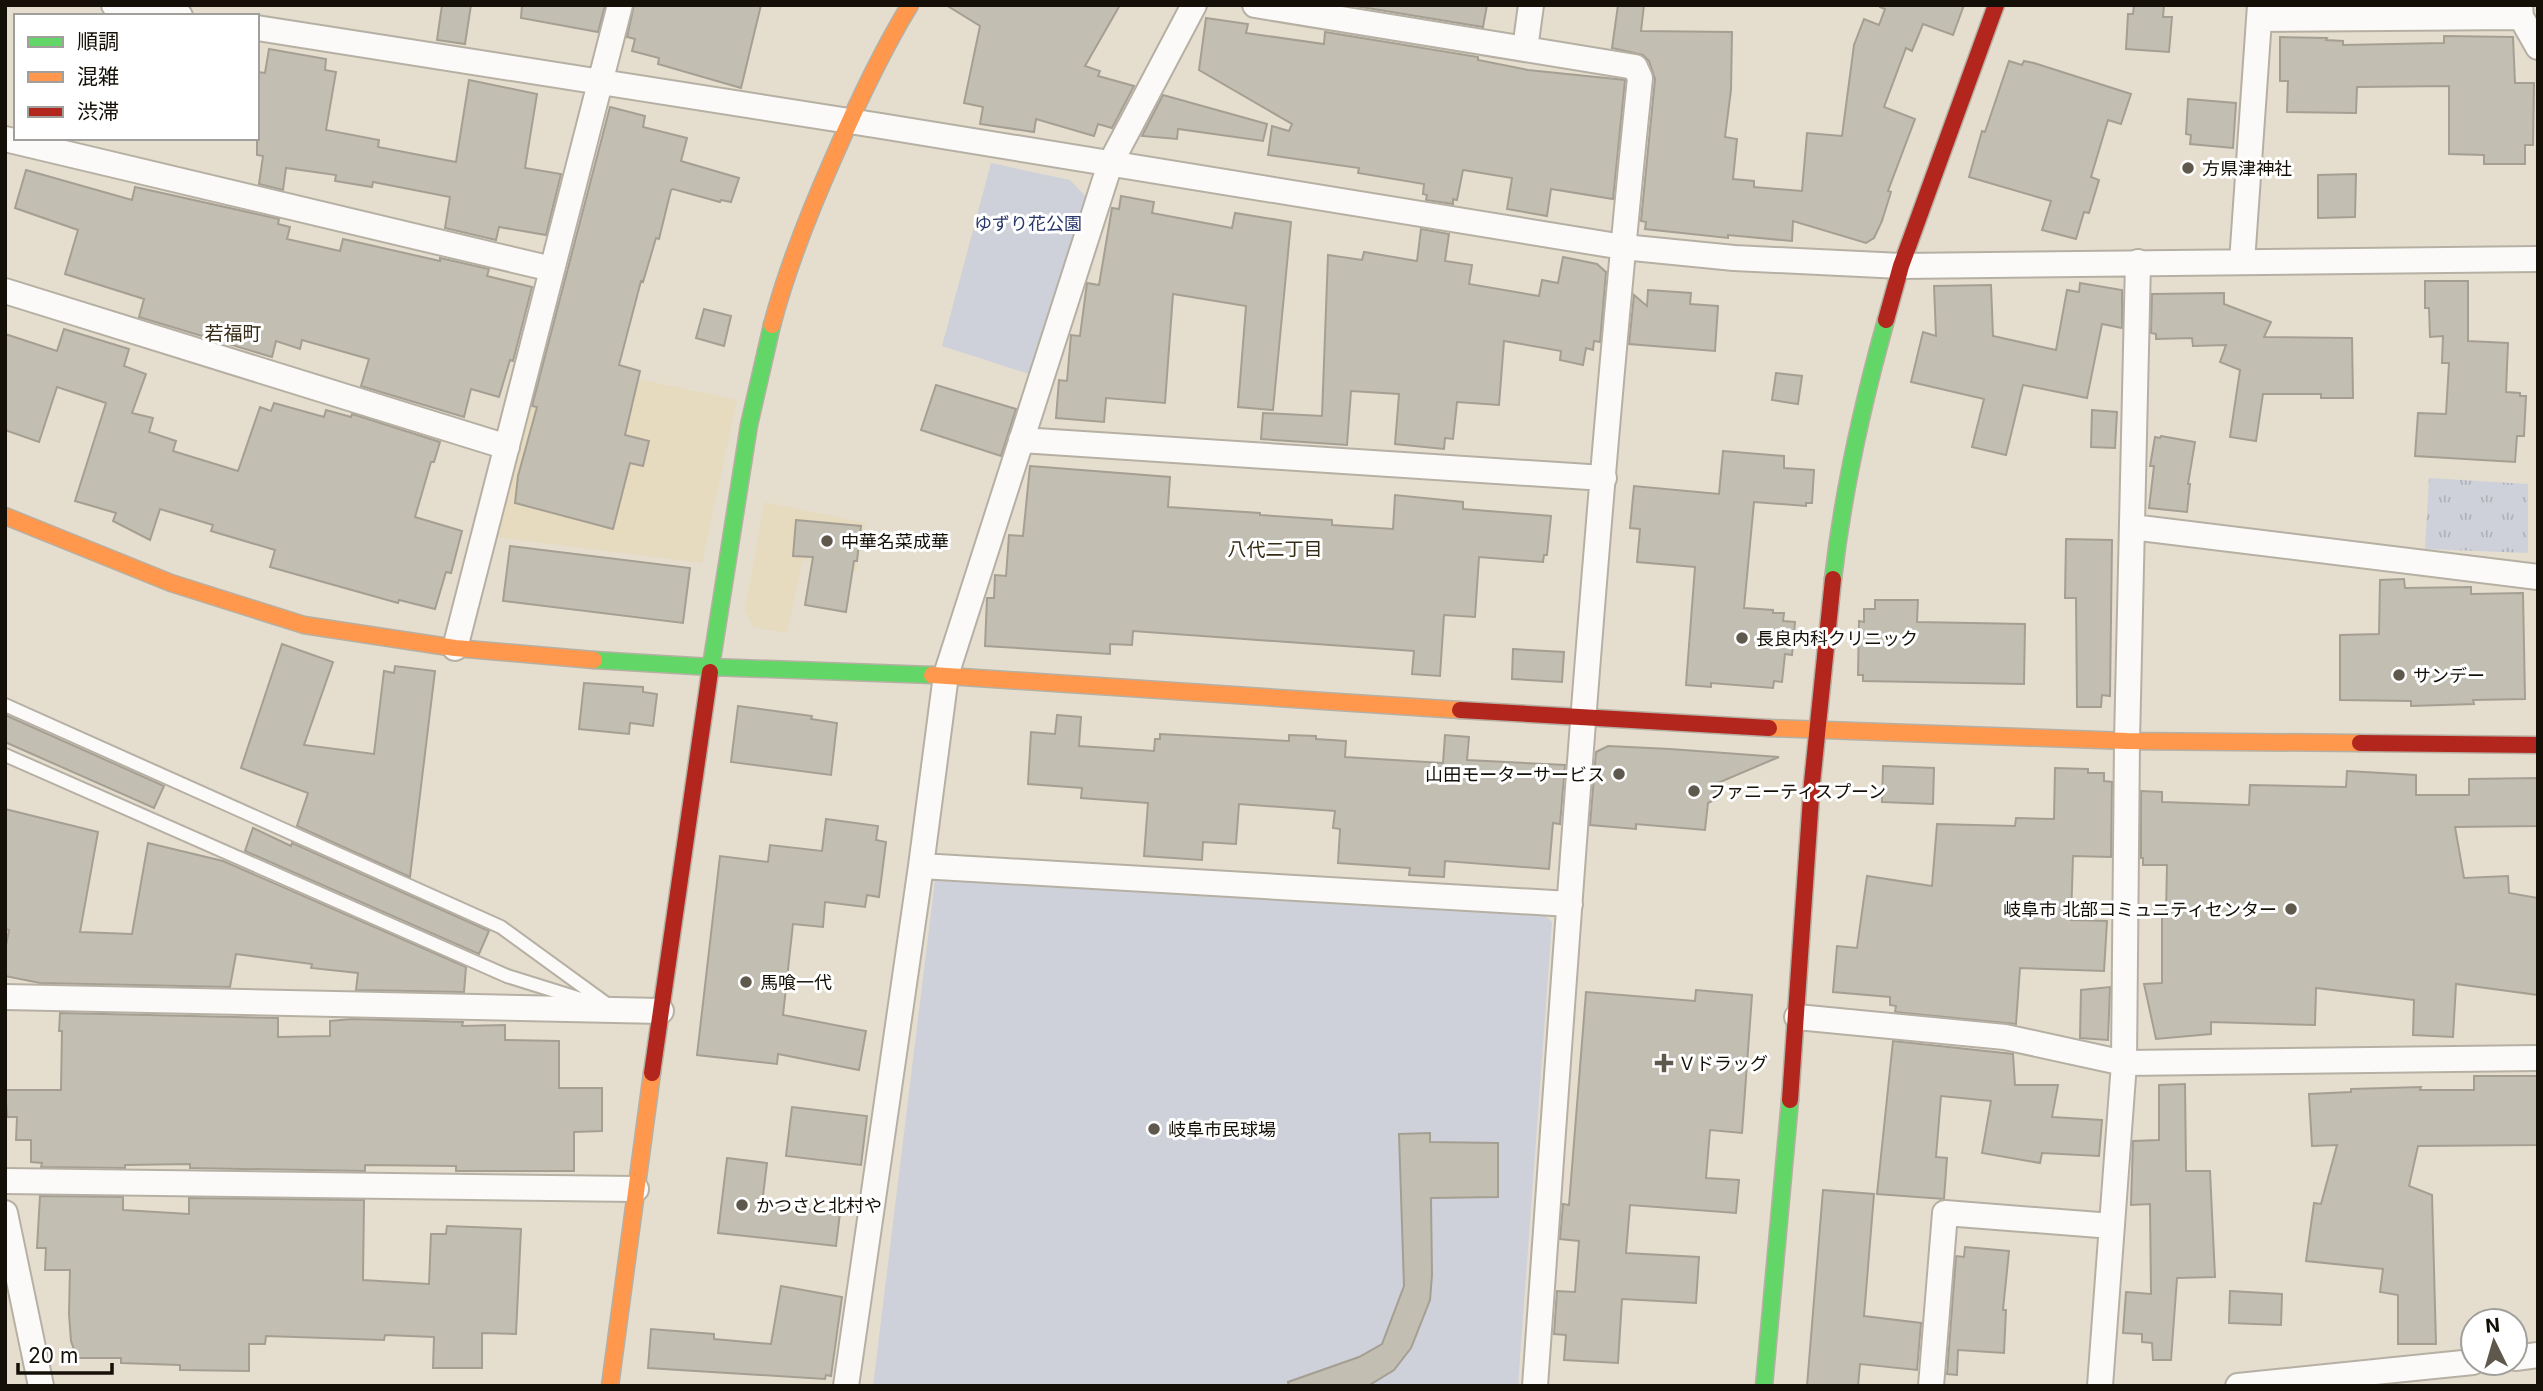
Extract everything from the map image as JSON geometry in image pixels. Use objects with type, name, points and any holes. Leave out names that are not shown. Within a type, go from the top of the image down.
[{"type":"street","points":[[114,5],[168,14]]},
{"type":"street","points":[[455,648],[620,5]]},
{"type":"street","points":[[610,1386],[711,667],[748,431],[765,347],[787,270],[814,201],[849,121],[895,29],[910,5]]},
{"type":"street","points":[[846,1386],[946,675],[1110,164],[1194,5]]},
{"type":"street","points":[[1255,5],[1635,67],[1640,78],[1623,247],[1584,718],[1535,1386]]},
{"type":"street","points":[[1525,49],[1531,5]]},
{"type":"street","points":[[1763,1386],[1797,1017],[1817,731],[1840,516],[1863,402],[1901,265],[1996,5]]},
{"type":"street","points":[[2242,262],[2260,12],[2520,11],[2538,47]]},
{"type":"street","points":[[259,28],[1623,247],[1734,258],[1901,265],[2538,259]]},
{"type":"street","points":[[5,139],[552,270]]},
{"type":"street","points":[[2100,1386],[2124,1063],[2127,741],[2138,262]]},
{"type":"street","points":[[5,291],[506,447]]},
{"type":"street","points":[[1021,440],[1604,478]]},
{"type":"street","points":[[5,516],[171,583],[304,625],[455,648],[575,659],[711,667],[946,675],[1817,731],[2127,741],[2538,745]]},
{"type":"street","points":[[2132,527],[2538,576]]},
{"type":"street","points":[[921,866],[1570,904]]},
{"type":"street","points":[[5,997],[661,1010]]},
{"type":"street","points":[[1797,1017],[2005,1037],[2124,1063],[2538,1058]]},
{"type":"street","points":[[5,1181],[636,1189]]},
{"type":"street","points":[[5,1213],[41,1386]]},
{"type":"street","points":[[1931,1386],[1945,1213],[2112,1226]]},
{"type":"street","points":[[2238,1386],[2441,1376],[2459,1368]]},
{"type":"lane","points":[[5,705],[501,927],[614,1009]]},
{"type":"lane","points":[[5,755],[507,976],[614,1009]]},
{"type":"shaded area","points":[[540,358],[737,400],[702,563],[495,537]]},
{"type":"shaded area","points":[[764,502],[866,523],[856,572],[803,560],[787,633],[753,627],[745,610]]},
{"type":"green space","name":"ゆずり花公園","points":[[991,163],[1070,180],[1089,200],[1032,375],[942,346]]},
{"type":"green space","points":[[2429,478],[2528,484],[2528,553],[2425,549]]},
{"type":"green space","name":"岐阜市民球場","points":[[936,872],[1541,911],[1552,922],[1518,1386],[873,1386]]},
{"type":"building","points":[[442,5],[471,5],[465,44],[437,40]]},
{"type":"building","points":[[522,5],[605,5],[598,32],[521,18]]},
{"type":"building","points":[[634,5],[761,5],[741,88],[658,64],[659,58],[632,51],[635,39],[627,37]]},
{"type":"building","points":[[946,5],[1120,5],[1085,66],[1100,71],[1098,76],[1134,86],[1112,128],[1098,124],[1094,136],[1036,119],[1034,132],[980,124],[983,107],[964,103],[980,26]]},
{"type":"building","points":[[1349,5],[1487,5],[1483,27]]},
{"type":"building","points":[[1618,5],[1644,5],[1641,31],[1732,32],[1731,90],[1725,137],[1737,139],[1733,179],[1754,181],[1754,187],[1802,191],[1807,133],[1842,136],[1854,45],[1864,19],[1879,25],[1885,9],[1880,5],[1964,5],[1953,35],[1923,24],[1912,51],[1906,48],[1884,107],[1915,119],[1874,238],[1866,243],[1793,221],[1792,241],[1728,235],[1728,238],[1645,229],[1646,222],[1641,221],[1655,79],[1649,61],[1643,55],[1612,48]]},
{"type":"building","points":[[2134,5],[2164,5],[2163,17],[2172,17],[2169,52],[2126,49],[2128,14],[2133,14]]},
{"type":"building","points":[[1206,18],[1248,24],[1246,33],[1324,44],[1325,32],[1478,57],[1478,60],[1528,70],[1625,80],[1613,199],[1551,189],[1547,216],[1507,209],[1512,178],[1463,170],[1457,200],[1453,199],[1453,204],[1426,200],[1427,195],[1423,194],[1424,184],[1358,173],[1359,168],[1268,155],[1272,126],[1289,131],[1292,124],[1199,70]]},
{"type":"building","points":[[2444,36],[2513,37],[2515,83],[2534,83],[2533,145],[2525,145],[2525,164],[2484,164],[2484,155],[2449,154],[2449,86],[2357,87],[2356,113],[2287,112],[2288,81],[2280,81],[2280,37],[2327,38],[2326,40],[2343,41],[2343,45],[2444,43]]},
{"type":"building","points":[[269,49],[326,59],[325,70],[336,72],[326,130],[379,140],[378,147],[456,162],[469,80],[537,94],[525,168],[561,174],[546,235],[499,227],[496,240],[445,228],[450,197],[373,182],[372,187],[335,181],[336,175],[286,168],[283,190],[259,184],[263,156],[257,155],[259,72],[265,73]]},
{"type":"building","points":[[2009,61],[2022,65],[2024,61],[2034,63],[2131,94],[2121,124],[2108,120],[2091,177],[2099,180],[2089,213],[2084,212],[2076,239],[2042,230],[2051,201],[1969,177],[1982,131],[1985,132]]},
{"type":"building","points":[[1163,95],[1267,124],[1263,141],[1178,129],[1177,139],[1142,136]]},
{"type":"building","points":[[2188,99],[2236,103],[2233,148],[2190,144],[2191,135],[2186,134]]},
{"type":"building","points":[[610,107],[645,116],[643,127],[687,138],[681,161],[739,178],[731,202],[720,202],[671,190],[659,239],[656,238],[643,282],[641,281],[619,365],[640,371],[625,435],[649,441],[643,466],[630,463],[613,529],[515,503],[518,476],[537,407],[532,406]]},
{"type":"building","points":[[26,170],[132,200],[135,187],[279,219],[278,224],[290,227],[287,239],[340,251],[343,239],[440,261],[440,258],[489,269],[487,276],[532,287],[513,361],[510,360],[499,397],[471,389],[464,417],[361,386],[369,359],[302,340],[300,349],[276,341],[272,357],[139,317],[144,299],[65,274],[78,230],[15,208]]},
{"type":"building","points":[[2356,174],[2355,217],[2318,218],[2318,175]]},
{"type":"building","points":[[1121,196],[1154,202],[1152,213],[1232,228],[1235,213],[1291,222],[1273,410],[1238,407],[1246,306],[1173,294],[1165,403],[1106,398],[1104,422],[1056,418],[1059,380],[1067,381],[1071,335],[1080,336],[1087,283],[1099,285],[1112,208],[1119,209]]},
{"type":"building","points":[[1421,229],[1449,234],[1445,261],[1472,265],[1469,284],[1539,296],[1542,280],[1558,283],[1563,257],[1597,264],[1606,272],[1600,342],[1594,341],[1593,350],[1586,348],[1583,365],[1560,360],[1561,351],[1504,341],[1499,405],[1457,402],[1453,439],[1445,438],[1444,449],[1395,444],[1399,394],[1351,391],[1347,445],[1261,439],[1263,413],[1322,416],[1328,255],[1362,260],[1364,252],[1417,261]]},
{"type":"building","points":[[2425,281],[2468,281],[2468,341],[2508,343],[2506,392],[2526,396],[2524,436],[2517,436],[2515,462],[2415,456],[2418,413],[2446,414],[2449,363],[2442,363],[2443,336],[2430,337],[2429,308],[2425,308]]},
{"type":"building","points":[[2080,283],[2122,290],[2122,328],[2102,324],[2087,398],[2023,385],[2006,455],[1972,447],[1984,399],[1911,382],[1923,332],[1936,336],[1934,286],[1991,285],[1993,336],[2056,350],[2067,290],[2079,292]]},
{"type":"building","points":[[1648,290],[1691,293],[1690,304],[1718,306],[1715,351],[1629,344],[1634,295],[1647,306]]},
{"type":"building","points":[[2224,293],[2224,304],[2271,322],[2264,337],[2352,338],[2353,398],[2321,398],[2321,394],[2263,394],[2256,441],[2230,437],[2240,370],[2220,362],[2226,345],[2193,346],[2192,338],[2156,339],[2156,334],[2151,333],[2152,294]]},
{"type":"building","points":[[704,309],[731,316],[724,346],[696,338]]},
{"type":"building","points":[[64,329],[129,349],[124,366],[146,374],[132,413],[153,418],[149,432],[176,441],[173,451],[238,471],[260,407],[271,411],[274,403],[324,417],[326,410],[351,417],[352,414],[440,442],[434,462],[431,462],[415,517],[462,531],[451,573],[446,572],[435,609],[399,600],[398,603],[270,567],[275,550],[211,531],[213,525],[160,509],[150,540],[113,521],[116,513],[75,501],[106,403],[57,387],[39,442],[5,430],[5,334],[57,351]]},
{"type":"building","points":[[1776,373],[1802,376],[1798,404],[1772,400]]},
{"type":"building","points":[[936,385],[1016,409],[1001,456],[921,430]]},
{"type":"building","points":[[2092,410],[2117,412],[2115,448],[2091,447]]},
{"type":"building","points":[[2155,437],[2195,442],[2188,484],[2187,512],[2149,508],[2154,466],[2150,466]]},
{"type":"building","points":[[1723,451],[1784,456],[1784,468],[1814,470],[1812,503],[1806,503],[1806,506],[1754,502],[1744,608],[1784,613],[1783,621],[1795,622],[1792,655],[1785,654],[1782,682],[1774,681],[1773,688],[1711,683],[1711,687],[1686,685],[1695,567],[1637,562],[1640,529],[1630,528],[1634,486],[1719,494]]},
{"type":"building","points":[[1030,466],[1170,477],[1168,507],[1332,520],[1332,525],[1393,529],[1395,495],[1463,502],[1463,509],[1551,516],[1547,555],[1544,555],[1543,562],[1479,557],[1475,617],[1444,615],[1440,676],[1412,674],[1414,651],[1133,631],[1132,645],[1110,644],[1110,654],[985,646],[987,598],[994,598],[995,575],[1006,576],[1009,535],[1023,536]]},
{"type":"building","points":[[796,520],[861,526],[846,612],[805,605],[813,557],[793,556]]},
{"type":"building","points":[[2066,539],[2112,540],[2110,696],[2102,695],[2101,707],[2077,707],[2076,598],[2065,598]]},
{"type":"building","points":[[510,546],[690,568],[683,623],[503,601]]},
{"type":"building","points":[[2404,579],[2405,588],[2471,587],[2471,594],[2523,593],[2525,699],[2473,700],[2474,704],[2411,706],[2411,701],[2340,700],[2340,635],[2379,634],[2380,580]]},
{"type":"building","points":[[1875,600],[1918,600],[1917,622],[2025,624],[2024,684],[1863,681],[1863,675],[1858,675],[1859,621],[1864,622],[1864,609],[1875,609]]},
{"type":"building","points":[[282,644],[333,662],[304,745],[374,754],[384,671],[394,673],[395,666],[435,671],[410,877],[297,826],[308,793],[241,768]]},
{"type":"building","points":[[1513,649],[1564,652],[1562,682],[1512,679]]},
{"type":"building","points":[[584,683],[643,687],[643,692],[657,694],[653,726],[630,723],[629,734],[579,729]]},
{"type":"building","points":[[738,706],[812,716],[811,719],[837,723],[831,775],[731,762]]},
{"type":"building","points":[[5,715],[164,786],[154,808],[5,742]]},
{"type":"building","points":[[1057,715],[1081,717],[1079,746],[1154,751],[1155,739],[1160,739],[1160,734],[1289,741],[1289,735],[1316,736],[1316,739],[1346,741],[1345,757],[1443,763],[1445,735],[1469,737],[1467,760],[1565,765],[1560,824],[1553,823],[1549,869],[1445,861],[1444,877],[1409,875],[1410,868],[1338,863],[1340,829],[1333,828],[1335,811],[1239,804],[1236,844],[1203,842],[1202,860],[1144,856],[1148,803],[1081,798],[1082,788],[1028,784],[1031,732],[1055,734]]},
{"type":"building","points":[[1608,746],[1779,757],[1713,785],[1720,797],[1708,803],[1705,830],[1636,824],[1636,829],[1590,825],[1596,752]]},
{"type":"building","points":[[1883,766],[1934,768],[1933,804],[1882,802]]},
{"type":"building","points":[[2055,768],[2088,769],[2088,773],[2104,773],[2104,781],[2112,782],[2111,857],[2073,856],[2071,920],[2107,921],[2104,971],[2020,968],[2016,1024],[1895,1012],[1896,1006],[1890,1005],[1890,997],[1833,992],[1837,946],[1857,948],[1867,876],[1932,886],[1937,824],[2015,826],[2016,818],[2054,819]]},
{"type":"building","points":[[2347,771],[2416,775],[2416,795],[2469,795],[2469,779],[2538,778],[2538,826],[2455,827],[2464,878],[2508,876],[2509,893],[2538,898],[2538,995],[2456,984],[2453,1037],[2413,1035],[2414,1000],[2316,988],[2315,1025],[2211,1022],[2211,1034],[2156,1039],[2144,984],[2162,983],[2162,914],[2166,914],[2167,865],[2143,865],[2141,791],[2162,792],[2162,802],[2249,805],[2250,785],[2346,787]]},
{"type":"building","points":[[5,809],[98,832],[80,932],[132,934],[148,843],[223,861],[466,967],[464,992],[356,990],[358,973],[311,968],[312,964],[236,954],[230,987],[40,983],[5,976],[5,951],[9,930],[5,929]]},
{"type":"building","points":[[826,819],[878,826],[876,840],[886,842],[879,897],[867,895],[865,907],[825,902],[823,927],[793,924],[783,1015],[866,1031],[859,1070],[778,1054],[777,1064],[697,1055],[720,856],[768,862],[770,845],[822,851]]},
{"type":"building","points":[[253,828],[489,931],[479,954],[245,851]]},
{"type":"building","points":[[2110,987],[2108,1040],[2080,1038],[2081,990]]},
{"type":"building","points":[[1696,990],[1752,995],[1742,1133],[1710,1130],[1706,1178],[1739,1180],[1736,1213],[1630,1205],[1626,1253],[1699,1257],[1696,1303],[1622,1299],[1618,1363],[1564,1360],[1566,1335],[1554,1334],[1557,1291],[1575,1292],[1579,1241],[1560,1239],[1563,1204],[1569,1205],[1586,992],[1695,1001]]},
{"type":"building","points":[[60,1013],[278,1018],[278,1037],[330,1036],[330,1021],[352,1019],[463,1022],[462,1026],[505,1025],[505,1040],[559,1041],[559,1088],[602,1088],[602,1131],[574,1132],[574,1171],[456,1171],[456,1166],[365,1165],[365,1171],[190,1168],[190,1164],[125,1165],[125,1168],[41,1167],[42,1163],[31,1162],[31,1140],[16,1140],[17,1117],[7,1117],[5,1090],[61,1090]]},
{"type":"building","points":[[1893,1041],[2013,1054],[2015,1085],[2058,1085],[2052,1117],[2102,1120],[2099,1156],[2042,1153],[2040,1163],[1982,1153],[1991,1101],[1941,1096],[1936,1157],[1947,1158],[1944,1199],[1877,1194]]},
{"type":"building","points":[[2474,1076],[2538,1076],[2538,1145],[2418,1146],[2409,1186],[2432,1195],[2436,1344],[2398,1344],[2398,1295],[2380,1292],[2383,1269],[2306,1261],[2314,1203],[2321,1204],[2337,1145],[2312,1146],[2309,1094],[2351,1092],[2351,1089],[2421,1087],[2420,1090],[2474,1090]]},
{"type":"building","points":[[2185,1084],[2186,1171],[2210,1171],[2215,1277],[2177,1278],[2171,1360],[2153,1360],[2152,1343],[2142,1342],[2142,1334],[2123,1333],[2126,1292],[2151,1294],[2150,1204],[2131,1205],[2133,1141],[2159,1140],[2159,1085]]},
{"type":"building","points":[[792,1107],[867,1116],[861,1165],[786,1156]]},
{"type":"building","points":[[1430,1133],[1430,1142],[1498,1143],[1498,1197],[1431,1198],[1430,1300],[1411,1348],[1394,1370],[1368,1386],[1289,1386],[1288,1382],[1359,1357],[1382,1344],[1404,1286],[1399,1134]]},
{"type":"building","points":[[727,1158],[767,1163],[762,1204],[840,1213],[836,1246],[718,1233]]},
{"type":"building","points":[[1823,1190],[1874,1194],[1864,1316],[1921,1323],[1917,1370],[1860,1364],[1858,1386],[1807,1386]]},
{"type":"building","points":[[40,1196],[123,1197],[123,1210],[189,1214],[189,1198],[364,1200],[363,1280],[429,1284],[431,1234],[446,1234],[447,1226],[521,1229],[516,1334],[482,1333],[482,1368],[433,1368],[434,1337],[385,1335],[384,1340],[266,1336],[265,1344],[249,1344],[249,1371],[180,1370],[180,1365],[121,1363],[121,1358],[77,1358],[71,1341],[70,1270],[45,1270],[46,1248],[37,1248]]},
{"type":"building","points":[[1965,1247],[2009,1251],[2003,1310],[2006,1310],[2004,1353],[1958,1350],[1957,1375],[1947,1374],[1956,1256],[1964,1257]]},
{"type":"building","points":[[781,1286],[842,1297],[831,1376],[826,1375],[825,1379],[648,1368],[651,1329],[714,1334],[714,1339],[771,1344]]},
{"type":"building","points":[[2230,1291],[2282,1294],[2281,1325],[2229,1323]]},
{"type":"traffic: fast","points":[[1833,579],[1854,449],[1886,320]]},
{"type":"traffic: fast","points":[[710,672],[749,425],[772,325]]},
{"type":"traffic: fast","points":[[594,660],[932,675]]},
{"type":"traffic: fast","points":[[1764,1386],[1790,1100]]},
{"type":"traffic: slow","points":[[772,325],[792,262],[824,179],[869,80],[910,5]]},
{"type":"traffic: slow","points":[[5,516],[171,583],[304,625],[455,648],[594,660]]},
{"type":"traffic: slow","points":[[932,675],[1460,710]]},
{"type":"traffic: slow","points":[[1769,728],[2127,741],[2360,743]]},
{"type":"traffic: slow","points":[[610,1386],[652,1073]]},
{"type":"traffic: jam","points":[[1886,320],[1901,266],[1996,5]]},
{"type":"traffic: jam","points":[[1790,1100],[1812,783],[1833,579]]},
{"type":"traffic: jam","points":[[652,1073],[710,672]]},
{"type":"traffic: jam","points":[[1460,710],[1769,728]]},
{"type":"traffic: jam","points":[[2360,743],[2538,745]]},
{"type":"place","name":"方県津神社","points":[[2188,168]]},
{"type":"place","name":"中華名菜成華","points":[[827,541]]},
{"type":"place","name":"長良内科クリニック","points":[[1742,638]]},
{"type":"place","name":"サンデー","points":[[2399,675]]},
{"type":"place","name":"山田モーターサービス","points":[[1619,774]]},
{"type":"place","name":"ファニーティスプーン","points":[[1694,791]]},
{"type":"place","name":"岐阜市 北部コミュニティセンター","points":[[2291,909]]},
{"type":"place","name":"馬喰一代","points":[[746,982]]},
{"type":"place","name":"Ｖドラッグ","points":[[1664,1063]]},
{"type":"place","name":"岐阜市民球場","points":[[1154,1129]]},
{"type":"place","name":"かつさと北村や","points":[[742,1205]]},
{"type":"district","name":"若福町","points":[[233,333]]},
{"type":"district","name":"八代二丁目","points":[[1275,549]]}]
